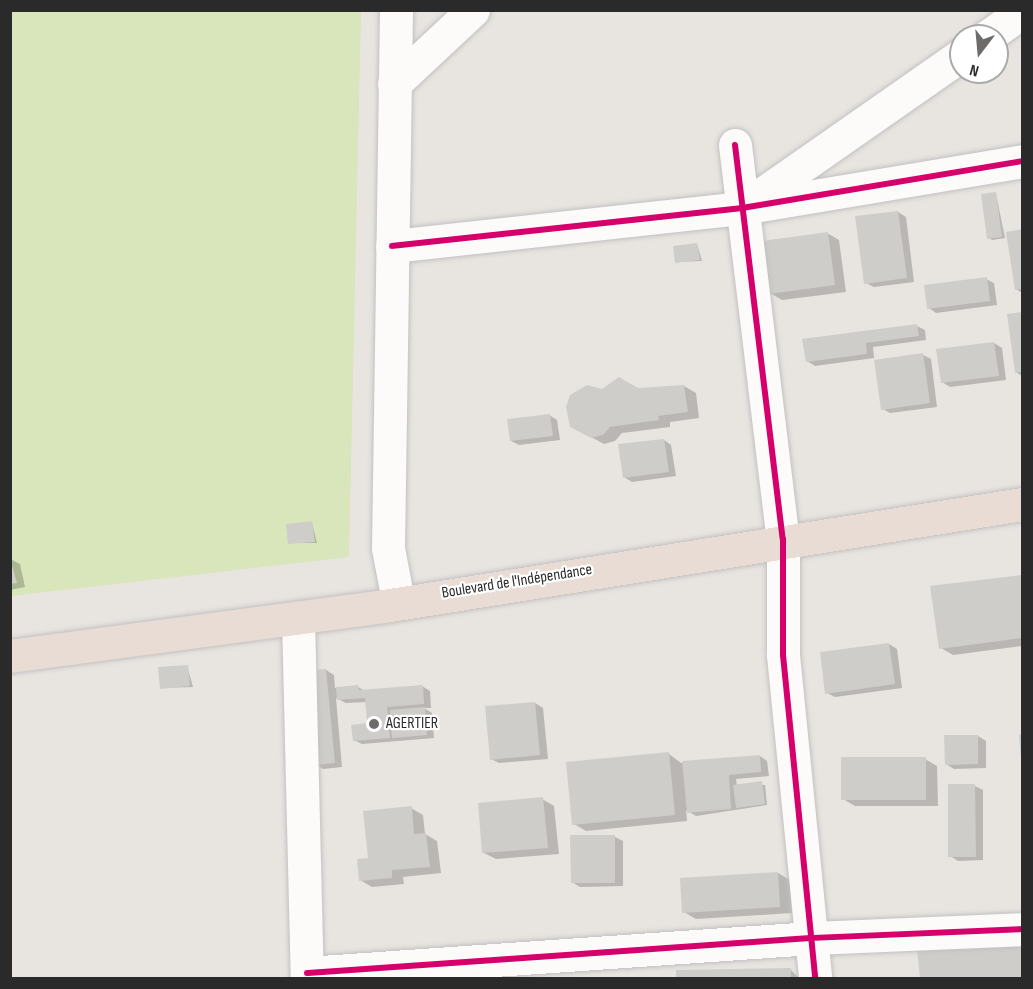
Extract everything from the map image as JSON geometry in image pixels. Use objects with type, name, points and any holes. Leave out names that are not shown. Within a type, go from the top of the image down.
[{"type":"highway","name":"Boulevard de l'Indépendance","points":[[10,656],[298,618],[783,539],[1023,504]]},
{"type":"street","points":[[396,10],[388,548],[398,602]]},
{"type":"street","points":[[394,84],[473,10]]},
{"type":"street","points":[[1006,24],[1023,12]]},
{"type":"street","points":[[742,208],[949,63]]},
{"type":"street","points":[[735,145],[783,539],[783,655],[814,978]]},
{"type":"street","points":[[392,246],[742,208],[1023,161]]},
{"type":"street","points":[[298,618],[307,976],[811,938],[1023,929]]},
{"type":"green space","points":[[10,11],[361,11],[349,557],[11,596]]},
{"type":"building","points":[[996,192],[1002,237],[987,239],[981,194]]},
{"type":"building","points":[[898,211],[907,278],[864,284],[855,216]]},
{"type":"building","points":[[1022,229],[1022,289],[1015,290],[1006,232]]},
{"type":"building","points":[[828,232],[835,285],[769,294],[762,241]]},
{"type":"building","points":[[697,243],[700,260],[675,263],[673,246]]},
{"type":"building","points":[[987,277],[990,301],[927,309],[924,285]]},
{"type":"building","points":[[1022,312],[1022,372],[1015,373],[1007,314]]},
{"type":"building","points":[[917,324],[919,336],[866,343],[867,354],[806,362],[802,339]]},
{"type":"building","points":[[994,342],[999,376],[941,383],[936,349]]},
{"type":"building","points":[[923,353],[930,403],[881,410],[874,360]]},
{"type":"building","points":[[619,377],[638,388],[684,385],[688,412],[658,416],[659,420],[610,427],[603,435],[591,438],[570,427],[566,407],[570,395],[587,385],[602,389]]},
{"type":"building","points":[[550,414],[553,436],[510,441],[507,419]]},
{"type":"building","points":[[664,439],[669,472],[623,478],[618,444]]},
{"type":"building","points":[[312,521],[315,542],[288,544],[286,524]]},
{"type":"building","points":[[10,558],[17,583],[10,584]]},
{"type":"building","points":[[1022,575],[1022,638],[939,649],[930,586]]},
{"type":"building","points":[[889,643],[895,684],[825,694],[820,652]]},
{"type":"building","points":[[188,665],[190,686],[160,689],[158,667]]},
{"type":"building","points":[[326,669],[335,763],[314,765],[305,671]]},
{"type":"building","points":[[358,685],[359,690],[423,685],[424,704],[387,707],[390,738],[353,741],[351,725],[367,723],[365,698],[337,700],[336,687]]},
{"type":"building","points":[[535,702],[540,755],[490,760],[485,706]]},
{"type":"building","points":[[425,707],[427,735],[392,738],[390,710]]},
{"type":"building","points":[[1022,734],[1022,757],[1021,757],[1019,735]]},
{"type":"building","points":[[944,735],[978,735],[978,764],[945,765]]},
{"type":"building","points":[[669,752],[675,815],[572,825],[566,762]]},
{"type":"building","points":[[760,755],[761,772],[729,775],[731,809],[687,813],[682,761]]},
{"type":"building","points":[[841,757],[926,757],[926,800],[841,800]]},
{"type":"building","points":[[762,781],[765,804],[736,808],[733,785]]},
{"type":"building","points":[[948,784],[975,784],[976,857],[948,857]]},
{"type":"building","points":[[543,797],[548,848],[482,853],[478,803]]},
{"type":"building","points":[[412,806],[414,834],[426,833],[430,867],[392,870],[392,878],[359,881],[357,859],[368,858],[363,811]]},
{"type":"building","points":[[570,835],[615,835],[615,883],[571,883]]},
{"type":"building","points":[[778,872],[780,907],[682,913],[680,878]]},
{"type":"building","points":[[1022,942],[1022,978],[920,978],[917,950]]},
{"type":"building","points":[[791,968],[791,978],[676,978],[676,970]]},
{"type":"cycle path","points":[[735,145],[783,539],[783,655],[815,978]]},
{"type":"cycle path","points":[[392,246],[742,208],[1022,161]]},
{"type":"cycle path","points":[[307,973],[811,938],[1022,929]]},
{"type":"place","name":"AGERTIER","points":[[374,724]]}]
